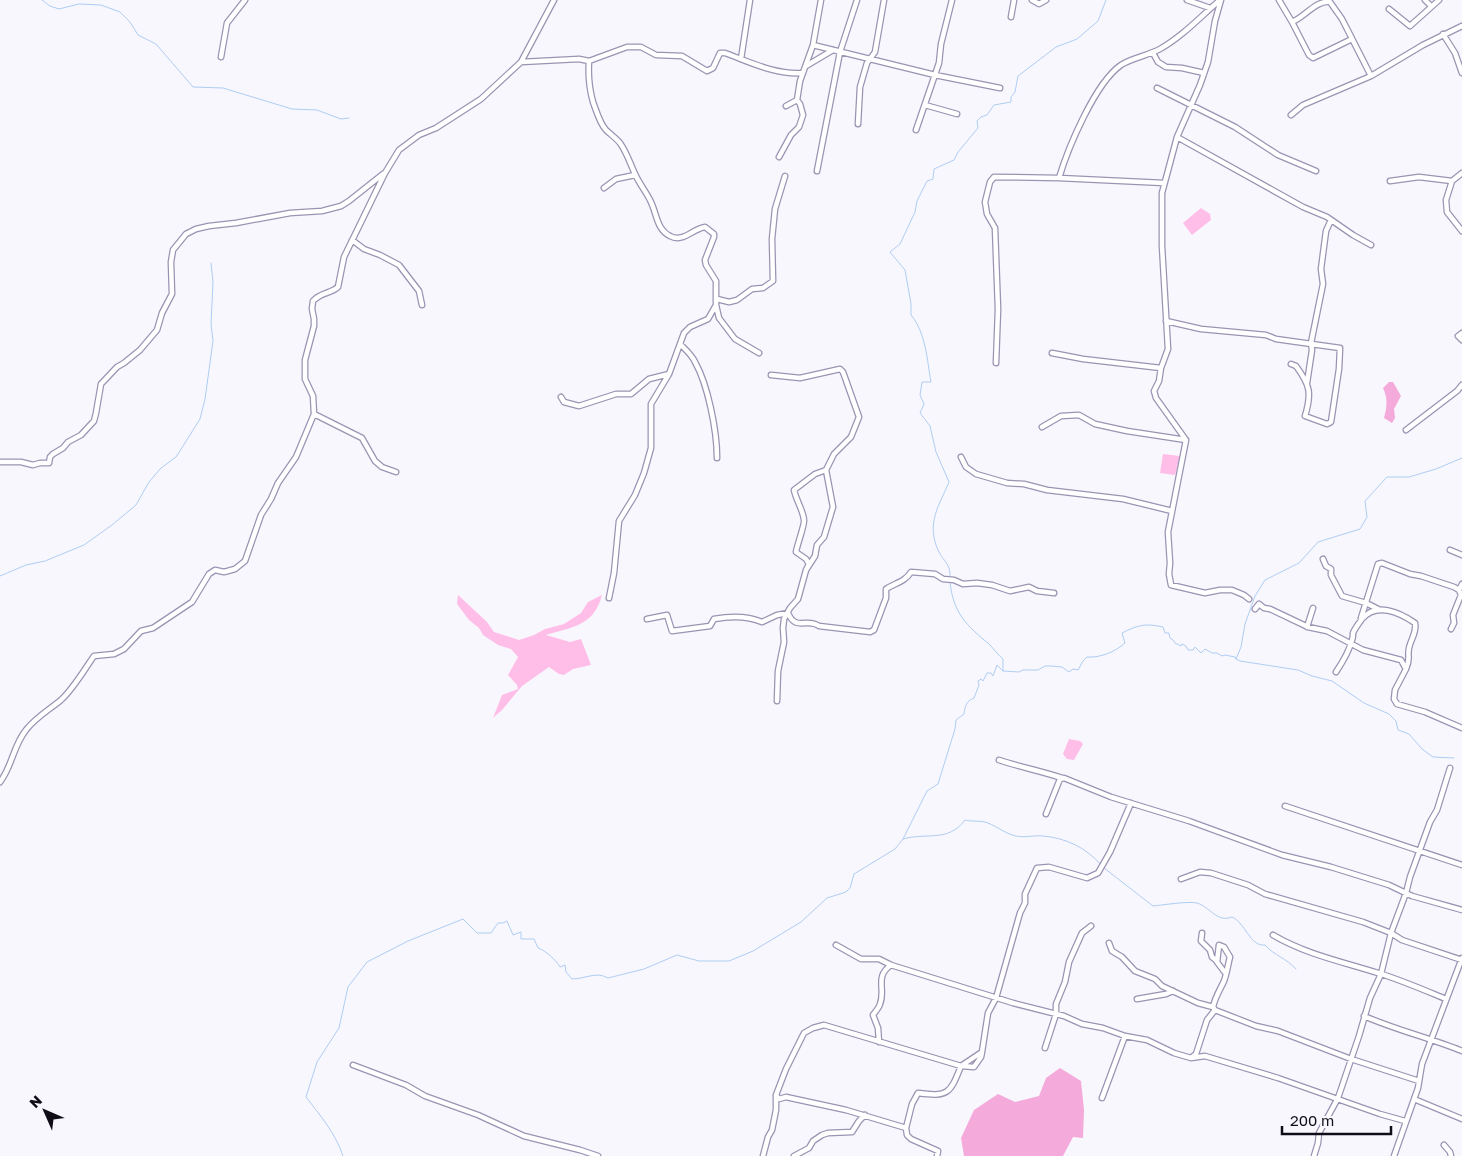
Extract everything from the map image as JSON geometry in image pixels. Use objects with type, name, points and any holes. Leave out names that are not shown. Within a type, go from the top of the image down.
[{"type":"street","points":[[221,57],[227,23],[245,0]]},
{"type":"street","points":[[0,782],[6,774],[11,758],[26,730],[38,716],[62,698],[94,656],[114,654],[124,649],[140,632],[154,628],[192,602],[209,574],[215,570],[224,572],[235,569],[245,561],[261,515],[272,498],[278,483],[296,457],[314,414],[313,396],[305,379],[305,360],[314,326],[313,301],[323,293],[338,288],[344,257],[385,173],[399,150],[419,135],[436,128],[481,99],[521,62],[554,0]]},
{"type":"street","points":[[741,59],[750,0]]},
{"type":"street","points":[[779,157],[791,135],[799,127],[803,115],[797,100],[800,81],[813,46],[821,0]]},
{"type":"street","points":[[816,171],[840,52],[858,0]]},
{"type":"street","points":[[858,124],[860,87],[867,63],[874,52],[884,0]]},
{"type":"street","points":[[916,130],[939,63],[941,44],[952,0]]},
{"type":"street","points":[[1011,17],[1014,0]]},
{"type":"street","points":[[1032,0],[1039,4],[1046,0]]},
{"type":"street","points":[[1187,0],[1210,8]]},
{"type":"street","points":[[1059,178],[1066,155],[1083,120],[1103,85],[1122,64],[1152,53],[1186,31],[1221,0]]},
{"type":"street","points":[[1221,0],[1208,62],[1177,137],[1162,193],[1168,349],[1161,368],[1159,381],[1154,391],[1156,398],[1186,440],[1168,532],[1171,585],[1205,593],[1232,590],[1249,599]]},
{"type":"street","points":[[1279,0],[1313,58],[1352,39]]},
{"type":"street","points":[[1426,0],[1431,6]]},
{"type":"street","points":[[1389,9],[1410,26],[1438,0]]},
{"type":"street","points":[[1292,22],[1301,18],[1314,7],[1327,1],[1336,10],[1371,76]]},
{"type":"street","points":[[1291,115],[1303,105],[1371,76],[1423,44],[1462,26]]},
{"type":"street","points":[[1443,34],[1455,53],[1462,72]]},
{"type":"street","points":[[813,46],[934,75],[1000,88]]},
{"type":"street","points":[[521,62],[579,59],[590,61],[627,47],[641,47],[656,55],[682,56],[707,71],[713,68],[720,53],[725,52],[757,67],[803,74]]},
{"type":"street","points":[[806,66],[832,50]]},
{"type":"street","points":[[1152,53],[1158,62],[1166,67],[1182,68],[1204,73]]},
{"type":"street","points":[[590,61],[587,78],[593,103],[604,128],[619,142],[630,160],[635,175],[656,211],[657,223],[662,230],[671,237],[679,238],[687,236],[696,228],[705,227],[714,234],[705,260],[716,281],[717,299],[716,305],[708,319],[690,327],[684,333],[669,374],[650,404],[651,448],[635,495],[619,522],[614,573],[609,598]]},
{"type":"street","points":[[1157,88],[1235,127],[1278,155],[1316,171]]},
{"type":"street","points":[[786,106],[797,100]]},
{"type":"street","points":[[926,105],[957,114]]},
{"type":"street","points":[[1177,137],[1303,207],[1332,220],[1371,245]]},
{"type":"street","points":[[0,462],[21,462],[33,465],[49,463],[50,457],[53,454],[80,435],[94,421],[101,384],[117,366],[124,363],[140,350],[157,330],[162,313],[172,294],[171,262],[173,250],[186,234],[209,226],[290,213],[322,211],[341,206],[385,173]]},
{"type":"street","points":[[1462,173],[1452,181],[1446,200],[1448,212],[1462,231]]},
{"type":"street","points":[[604,188],[616,179],[635,175]]},
{"type":"street","points":[[717,299],[729,302],[737,300],[752,289],[763,288],[772,284],[774,279],[772,239],[775,209],[784,176]]},
{"type":"street","points":[[996,363],[998,309],[995,228],[987,214],[984,202],[990,182],[994,177],[1164,183]]},
{"type":"street","points":[[1390,181],[1419,177],[1452,181]]},
{"type":"street","points":[[1307,383],[1312,350],[1310,343],[1323,284],[1321,269],[1326,231],[1332,220]]},
{"type":"street","points":[[352,240],[364,249],[399,265],[419,291],[422,305]]},
{"type":"street","points":[[716,305],[720,318],[735,339],[759,353]]},
{"type":"street","points":[[1166,321],[1201,329],[1266,335],[1276,339],[1340,348],[1331,422],[1326,424],[1305,416],[1309,387],[1296,366],[1291,364]]},
{"type":"street","points":[[1462,333],[1458,336],[1462,340]]},
{"type":"street","points":[[680,344],[694,359],[702,376],[713,420],[716,458]]},
{"type":"street","points":[[1052,353],[1083,359],[1161,368]]},
{"type":"street","points":[[771,375],[800,378],[840,369],[844,372],[859,417],[851,437],[834,454],[826,470],[833,507],[824,537],[817,545],[815,556],[806,570]]},
{"type":"street","points":[[560,397],[564,402],[579,406],[616,394],[631,394],[649,379],[669,374]]},
{"type":"street","points":[[1406,430],[1457,391],[1462,385]]},
{"type":"street","points":[[314,414],[362,438],[375,461],[382,467],[396,472]]},
{"type":"street","points":[[1042,427],[1061,416],[1079,415],[1095,424],[1186,440]]},
{"type":"street","points":[[961,457],[966,467],[976,474],[1007,483],[1024,484],[1046,490],[1123,499],[1172,511]]},
{"type":"street","points":[[778,702],[778,671],[784,642],[783,628],[788,613],[798,599],[808,564],[796,552],[804,527],[804,520],[794,490],[815,474],[826,470]]},
{"type":"street","points":[[1450,550],[1462,555]]},
{"type":"street","points":[[1323,559],[1326,566],[1331,569],[1331,575],[1342,596],[1378,609],[1396,612],[1415,623],[1416,632],[1409,649],[1410,659],[1395,690],[1394,699],[1397,704],[1425,712],[1462,728]]},
{"type":"street","points":[[1360,621],[1378,564],[1382,563],[1459,590]]},
{"type":"street","points":[[788,613],[791,620],[797,624],[814,623],[819,626],[870,632],[874,630],[886,598],[886,589],[899,584],[911,572],[935,574],[943,579],[954,580],[964,584],[992,585],[1010,592],[1028,587],[1037,591],[1054,594]]},
{"type":"street","points":[[1451,629],[1454,623],[1453,615],[1461,595],[1459,590],[1462,584]]},
{"type":"street","points":[[1255,609],[1259,604],[1307,627],[1327,631],[1363,650],[1401,660],[1406,669]]},
{"type":"street","points":[[1307,627],[1313,608]]},
{"type":"street","points":[[1336,672],[1351,644],[1353,632],[1360,621],[1368,612],[1378,609]]},
{"type":"street","points":[[647,619],[667,615],[672,631],[710,626],[714,619],[728,617],[762,622],[777,615],[788,613]]},
{"type":"street","points":[[999,760],[1068,779],[1131,803],[1189,820],[1282,855],[1331,867],[1462,910]]},
{"type":"street","points":[[1314,1156],[1318,1143],[1318,1132],[1338,1098],[1370,998],[1381,974],[1391,933],[1419,852],[1437,810],[1450,768]]},
{"type":"street","points":[[1046,814],[1062,778]]},
{"type":"street","points":[[763,1156],[772,1130],[776,1110],[776,1095],[786,1069],[804,1033],[813,1028],[824,1025],[961,1066],[974,1068],[981,1058],[988,1013],[996,998],[1020,913],[1025,903],[1025,894],[1037,868],[1049,866],[1087,878],[1098,873],[1110,852],[1131,803]]},
{"type":"street","points":[[1285,806],[1462,865]]},
{"type":"street","points":[[1181,879],[1200,872],[1211,873],[1248,885],[1265,894],[1363,922],[1391,933],[1402,940],[1462,959],[1422,1064],[1414,1099],[1394,1156]]},
{"type":"street","points":[[1045,1048],[1056,1014],[1056,1004],[1065,982],[1070,962],[1082,933],[1091,926]]},
{"type":"street","points":[[1202,932],[1201,941],[1210,950],[1212,956],[1226,974]]},
{"type":"street","points":[[1273,935],[1286,943],[1381,974],[1446,998]]},
{"type":"street","points":[[1109,943],[1112,951],[1122,957],[1135,971],[1147,975],[1162,986],[1198,1003],[1256,1026],[1278,1031],[1351,1059],[1419,1081]]},
{"type":"street","points":[[836,945],[861,958],[879,959],[891,966],[1056,1014],[1082,1024],[1147,1040],[1174,1053],[1191,1058],[1205,1056],[1278,1078],[1405,1121]]},
{"type":"street","points":[[1191,1058],[1196,1054],[1207,1020],[1214,1008],[1226,974],[1230,957],[1224,947],[1219,945],[1217,961]]},
{"type":"street","points":[[879,1042],[878,1028],[873,1015],[880,1004],[881,978],[885,970],[891,966]]},
{"type":"street","points":[[1138,999],[1173,991]]},
{"type":"street","points":[[1364,1016],[1387,1026],[1432,1039],[1462,1051]]},
{"type":"street","points":[[1102,1098],[1125,1036]]},
{"type":"street","points":[[937,1156],[938,1151],[911,1139],[907,1135],[906,1128],[912,1104],[918,1093],[931,1095],[946,1093],[954,1086],[961,1066],[982,1052]]},
{"type":"street","points":[[353,1065],[406,1085],[425,1096],[478,1115],[524,1136],[598,1156]]},
{"type":"street","points":[[776,1095],[779,1098],[786,1097],[865,1115],[906,1128]]},
{"type":"street","points":[[1414,1099],[1462,1119]]},
{"type":"street","points":[[794,1156],[809,1148],[813,1141],[822,1135],[852,1132],[865,1115]]},
{"type":"street","points":[[1444,1145],[1450,1152],[1450,1156]]},
{"type":"shaded area","points":[[1201,208],[1210,214],[1211,220],[1192,235],[1183,223]]},
{"type":"shaded area","points":[[1389,382],[1393,382],[1401,396],[1394,409],[1395,418],[1392,423],[1384,418],[1386,396],[1383,388]]},
{"type":"shaded area","points":[[1163,454],[1180,456],[1175,475],[1160,473]]},
{"type":"shaded area","points":[[458,595],[487,622],[494,632],[519,640],[545,629],[564,624],[581,613],[588,602],[602,595],[594,613],[581,624],[546,635],[570,642],[581,639],[591,665],[573,669],[564,675],[549,667],[522,686],[493,718],[502,695],[518,689],[517,685],[508,675],[518,657],[511,649],[498,645],[483,635],[457,604]]},
{"type":"shaded area","points":[[1069,739],[1080,741],[1083,744],[1074,760],[1067,759],[1063,754]]},
{"type":"shaded area","points":[[1060,1068],[1081,1081],[1084,1110],[1083,1138],[1073,1137],[1063,1156],[964,1156],[961,1138],[974,1110],[998,1094],[1015,1102],[1039,1096],[1046,1078]]},
{"type":"waterway","points":[[42,0],[50,6],[59,9],[79,4],[101,5],[120,12],[130,22],[138,35],[156,44],[193,87],[223,88],[292,109],[317,110],[341,119],[349,118]]},
{"type":"waterway","points":[[950,578],[947,563],[938,550],[933,531],[935,515],[949,482],[936,452],[930,426],[920,413],[924,404],[920,395],[922,382],[931,382],[927,356],[920,330],[911,315],[905,270],[890,252],[900,244],[927,181],[933,179],[934,169],[954,160],[958,152],[978,128],[977,121],[987,115],[994,105],[1011,102],[1018,76],[1056,47],[1077,39],[1098,21],[1106,0]]},
{"type":"waterway","points":[[0,576],[26,565],[45,561],[84,545],[136,505],[149,482],[161,468],[176,457],[200,419],[205,399],[213,341],[211,324],[213,282],[211,263]]},
{"type":"waterway","points":[[1236,659],[1255,596],[1265,580],[1299,563],[1318,542],[1360,529],[1367,517],[1365,501],[1387,477],[1409,477],[1436,469],[1462,458]]},
{"type":"waterway","points":[[950,582],[954,602],[962,618],[1003,659],[1003,671]]},
{"type":"waterway","points":[[343,1156],[332,1132],[306,1097],[317,1062],[339,1028],[348,987],[367,962],[408,941],[463,919],[477,933],[491,933],[498,923],[507,921],[513,935],[521,932],[521,939],[534,939],[538,948],[556,961],[560,967],[565,965],[566,972],[572,979],[595,975],[608,978],[644,969],[677,955],[699,961],[729,961],[753,951],[801,922],[827,898],[846,892],[850,888],[854,874],[895,849],[903,839],[927,791],[938,784],[956,720],[964,714],[965,707],[974,698],[979,685],[978,681],[981,679],[983,681],[987,673],[991,673],[993,676],[997,665],[1003,671],[1019,672],[1023,670],[1038,670],[1045,666],[1062,667],[1069,672],[1073,669],[1078,670],[1087,657],[1107,654],[1125,643],[1122,633],[1142,626],[1163,627],[1165,633],[1169,633],[1170,638],[1175,643],[1186,646],[1188,650],[1193,650],[1195,647],[1201,653],[1205,649],[1222,656],[1235,657],[1240,661],[1298,670],[1332,681],[1364,703],[1389,714],[1396,721],[1398,730],[1409,734],[1422,749],[1433,757],[1454,758]]},
{"type":"waterway","points":[[903,839],[936,836],[951,832],[965,820],[982,822],[1016,836],[1043,836],[1060,839],[1083,849],[1101,865]]},
{"type":"waterway","points":[[1104,868],[1153,906],[1197,903],[1222,918],[1232,917],[1241,924],[1255,942],[1265,945],[1296,969]]}]
